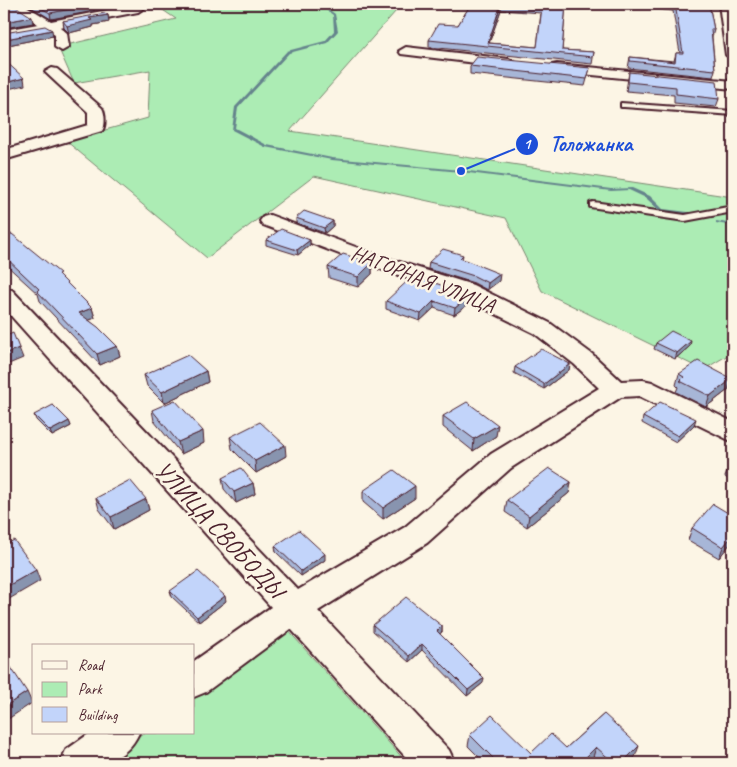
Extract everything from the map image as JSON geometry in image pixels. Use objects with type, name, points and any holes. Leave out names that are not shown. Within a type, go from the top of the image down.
[{"type":"street","points":[[15,4],[61,33],[62,48]]},
{"type":"street","points":[[733,4],[725,4],[733,55]]},
{"type":"street","points":[[4,34],[138,8]]},
{"type":"street","points":[[406,52],[519,64]]},
{"type":"street","points":[[547,67],[733,86]]},
{"type":"street","points":[[4,155],[96,128],[96,111],[52,72]]},
{"type":"street","name":"НАГОРНАЯ УЛИЦА","points":[[270,221],[370,260],[465,290],[542,328],[583,359],[629,388],[733,433]]},
{"type":"street","name":"УЛИЦА СВОБОДЫ","points":[[4,295],[436,763]]},
{"type":"street","points":[[195,680],[294,610],[416,535],[501,461],[629,388]]},
{"type":"street","points":[[79,763],[120,734]]},
{"type":"lane","points":[[624,106],[733,113]]},
{"type":"lane","points":[[593,206],[685,218],[733,209]]},
{"type":"green space","points":[[154,4],[378,4],[396,11],[290,131],[733,197],[733,352],[703,370],[542,291],[506,218],[314,176],[207,258],[66,141],[148,118],[150,70],[74,83],[58,47],[176,19]]},
{"type":"green space","points":[[286,628],[407,763],[102,763],[142,734],[195,734],[195,695]]},
{"type":"building","points":[[4,4],[12,4],[32,17],[4,22]]},
{"type":"building","points":[[34,4],[92,4],[93,5],[50,13]]},
{"type":"building","points":[[471,4],[501,4],[566,4],[562,50],[594,52],[593,57],[429,40],[438,24],[458,25]],"holes":[[[501,4],[542,7],[537,47],[488,43]]]},
{"type":"building","points":[[675,4],[709,4],[714,30],[711,30],[715,70],[630,61],[630,57],[675,62],[676,53],[683,53]]},
{"type":"building","points":[[105,13],[108,15],[89,18],[92,20],[67,26],[63,21]]},
{"type":"building","points":[[45,26],[52,30],[6,39],[4,37],[4,33]]},
{"type":"building","points":[[477,57],[590,68],[587,79],[470,66]]},
{"type":"building","points":[[4,60],[24,78],[4,83]]},
{"type":"building","points":[[629,72],[717,81],[719,99],[676,94],[676,87],[628,82]]},
{"type":"building","points":[[304,211],[333,221],[324,228],[296,218]]},
{"type":"building","points":[[281,229],[310,240],[297,250],[266,240]]},
{"type":"building","points":[[4,230],[9,235],[12,234],[60,273],[58,274],[92,308],[79,313],[98,327],[117,346],[97,354],[37,291],[39,289],[4,256]]},
{"type":"building","points":[[443,249],[463,255],[460,258],[500,274],[488,283],[474,276],[429,262]]},
{"type":"building","points":[[343,254],[372,263],[358,277],[328,267]]},
{"type":"building","points":[[414,275],[470,296],[455,308],[434,301],[421,314],[386,301]]},
{"type":"building","points":[[671,331],[691,341],[677,353],[656,343]]},
{"type":"building","points":[[13,333],[19,348],[4,354],[4,337]]},
{"type":"building","points":[[541,349],[570,364],[544,384],[515,367]]},
{"type":"building","points":[[188,355],[206,371],[162,392],[144,375]]},
{"type":"building","points":[[698,361],[732,379],[710,396],[680,381],[684,377],[679,374]]},
{"type":"building","points":[[175,400],[203,431],[178,442],[152,410]]},
{"type":"building","points":[[467,402],[498,425],[474,439],[443,416]]},
{"type":"building","points":[[660,402],[696,419],[678,436],[643,417]]},
{"type":"building","points":[[53,405],[69,421],[50,431],[34,415]]},
{"type":"building","points":[[260,422],[285,445],[255,461],[230,437]]},
{"type":"building","points":[[241,468],[253,483],[234,492],[222,478]]},
{"type":"building","points":[[549,468],[571,482],[529,516],[507,500]]},
{"type":"building","points":[[394,470],[415,486],[383,508],[363,491]]},
{"type":"building","points":[[130,480],[146,499],[111,517],[96,498]]},
{"type":"building","points":[[713,504],[733,516],[733,535],[723,547],[692,528]]},
{"type":"building","points":[[299,530],[325,554],[301,571],[275,546]]},
{"type":"building","points":[[14,540],[36,570],[4,588],[4,546]]},
{"type":"building","points":[[198,571],[225,596],[197,617],[170,591]]},
{"type":"building","points":[[406,597],[442,626],[437,631],[484,678],[468,690],[422,644],[409,656],[373,625]]},
{"type":"building","points":[[10,666],[27,692],[4,707],[4,670]]},
{"type":"building","points":[[604,714],[639,746],[622,763],[614,763],[596,747],[580,763],[498,763],[470,735],[492,715],[531,753],[551,734],[566,748]]},
{"type":"waterway","points":[[319,4],[334,15],[336,31],[326,42],[288,52],[236,108],[233,129],[266,146],[332,159],[461,171],[611,190],[630,189],[648,197],[662,210],[696,214]]},
{"type":"waterway","points":[[718,222],[733,225]]},
{"type":"place","name":"Толожанка","points":[[461,171]]}]
